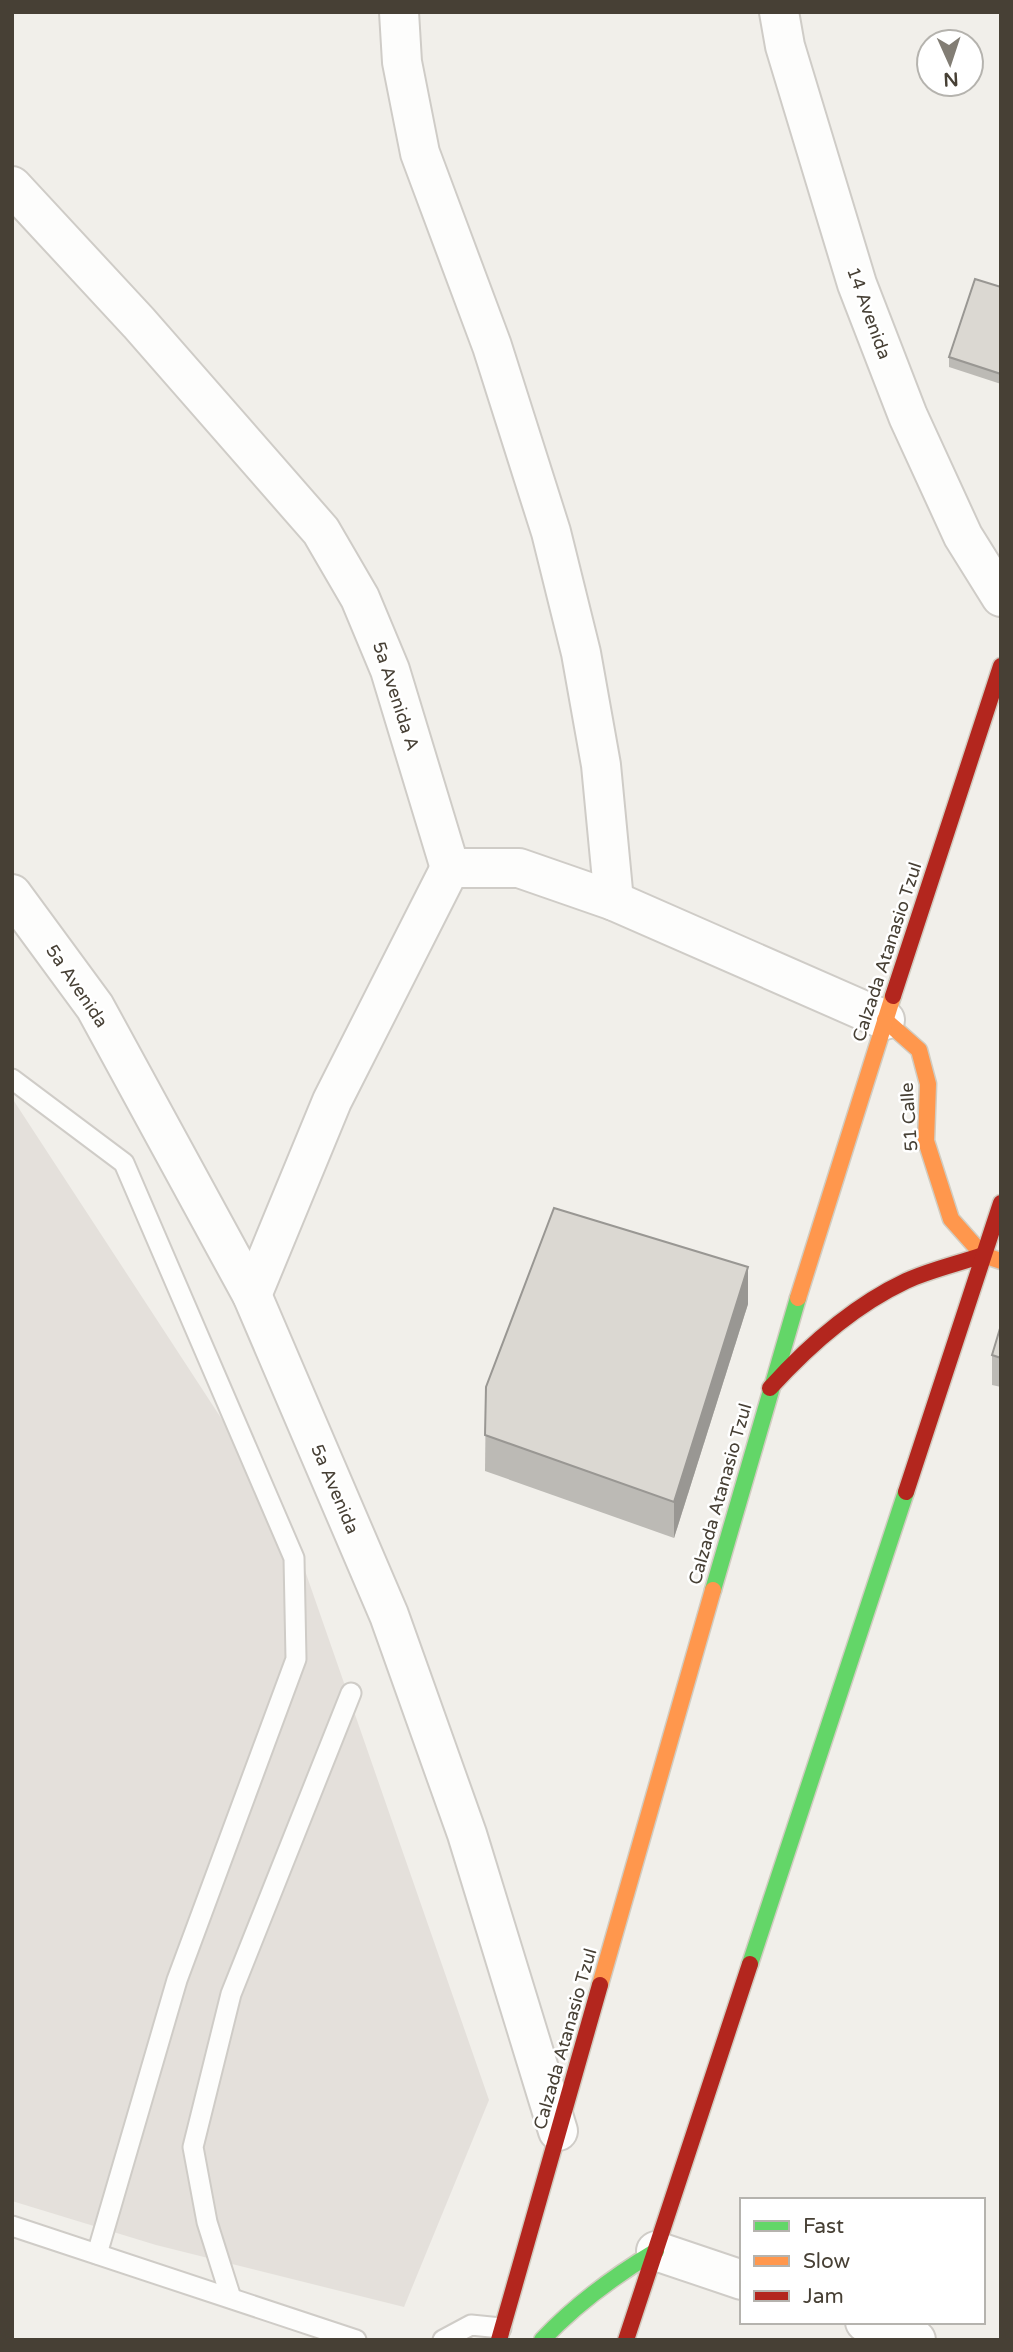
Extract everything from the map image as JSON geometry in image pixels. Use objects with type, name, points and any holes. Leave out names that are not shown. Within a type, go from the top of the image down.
[{"type":"main road","name":"Calzada Atanasio Tzul","points":[[500,2334],[770,1388],[885,1020],[1001,666]]},
{"type":"main road","name":"51 Calle","points":[[885,1020],[919,1049],[928,1084],[926,1141],[951,1219],[983,1255],[1001,1261]]},
{"type":"main road","points":[[626,2340],[1001,1203]]},
{"type":"main road","points":[[770,1388],[797,1357],[855,1310],[907,1280],[983,1255]]},
{"type":"main road","points":[[542,2340],[588,2296],[656,2251]]},
{"type":"street","points":[[399,12],[402,62],[420,153],[492,346],[551,532],[581,653],[601,765],[614,901]]},
{"type":"street","name":"14 Avenida","points":[[779,12],[785,46],[857,285],[934,476],[963,536],[1001,597]]},
{"type":"street","name":"5a Avenida A","points":[[12,186],[139,323],[321,531],[360,598],[390,670],[450,868]]},
{"type":"street","points":[[252,1295],[332,1101],[450,868],[519,868],[614,901],[885,1020]]},
{"type":"street","name":"5a Avenida","points":[[12,894],[94,1007],[252,1295],[389,1615],[467,1834],[558,2131]]},
{"type":"street","points":[[656,2251],[740,2279]]},
{"type":"street","points":[[870,2324],[916,2340]]},
{"type":"lane","points":[[12,1079],[124,1163],[294,1558],[296,1659],[177,1980],[97,2254]]},
{"type":"lane","points":[[231,2298],[207,2222],[193,2147],[231,1994],[351,1693]]},
{"type":"lane","points":[[12,2226],[356,2340]]},
{"type":"lane","points":[[443,2340],[471,2325],[500,2334]]},
{"type":"shaded area","points":[[12,1098],[287,1519],[489,2100],[404,2307],[156,2245],[12,2201]]},
{"type":"building","points":[[975,279],[1001,287],[1001,374],[949,357]]},
{"type":"building","points":[[554,1208],[748,1267],[674,1502],[485,1435],[486,1387]]},
{"type":"building","points":[[1001,1325],[1001,1358],[992,1355]]},
{"type":"traffic: fast","points":[[713,1590],[798,1298]]},
{"type":"traffic: fast","points":[[750,1964],[906,1492]]},
{"type":"traffic: fast","points":[[542,2340],[596,2291],[656,2251]]},
{"type":"traffic: slow","points":[[798,1298],[893,996]]},
{"type":"traffic: slow","points":[[885,1020],[919,1050],[928,1084],[926,1141],[951,1219],[983,1255],[1001,1261]]},
{"type":"traffic: slow","points":[[600,1985],[713,1590]]},
{"type":"traffic: jam","points":[[893,996],[1001,666]]},
{"type":"traffic: jam","points":[[906,1492],[1001,1203]]},
{"type":"traffic: jam","points":[[770,1388],[816,1342],[868,1302],[915,1277],[983,1255]]},
{"type":"traffic: jam","points":[[626,2340],[750,1964]]},
{"type":"traffic: jam","points":[[499,2340],[600,1985]]}]
